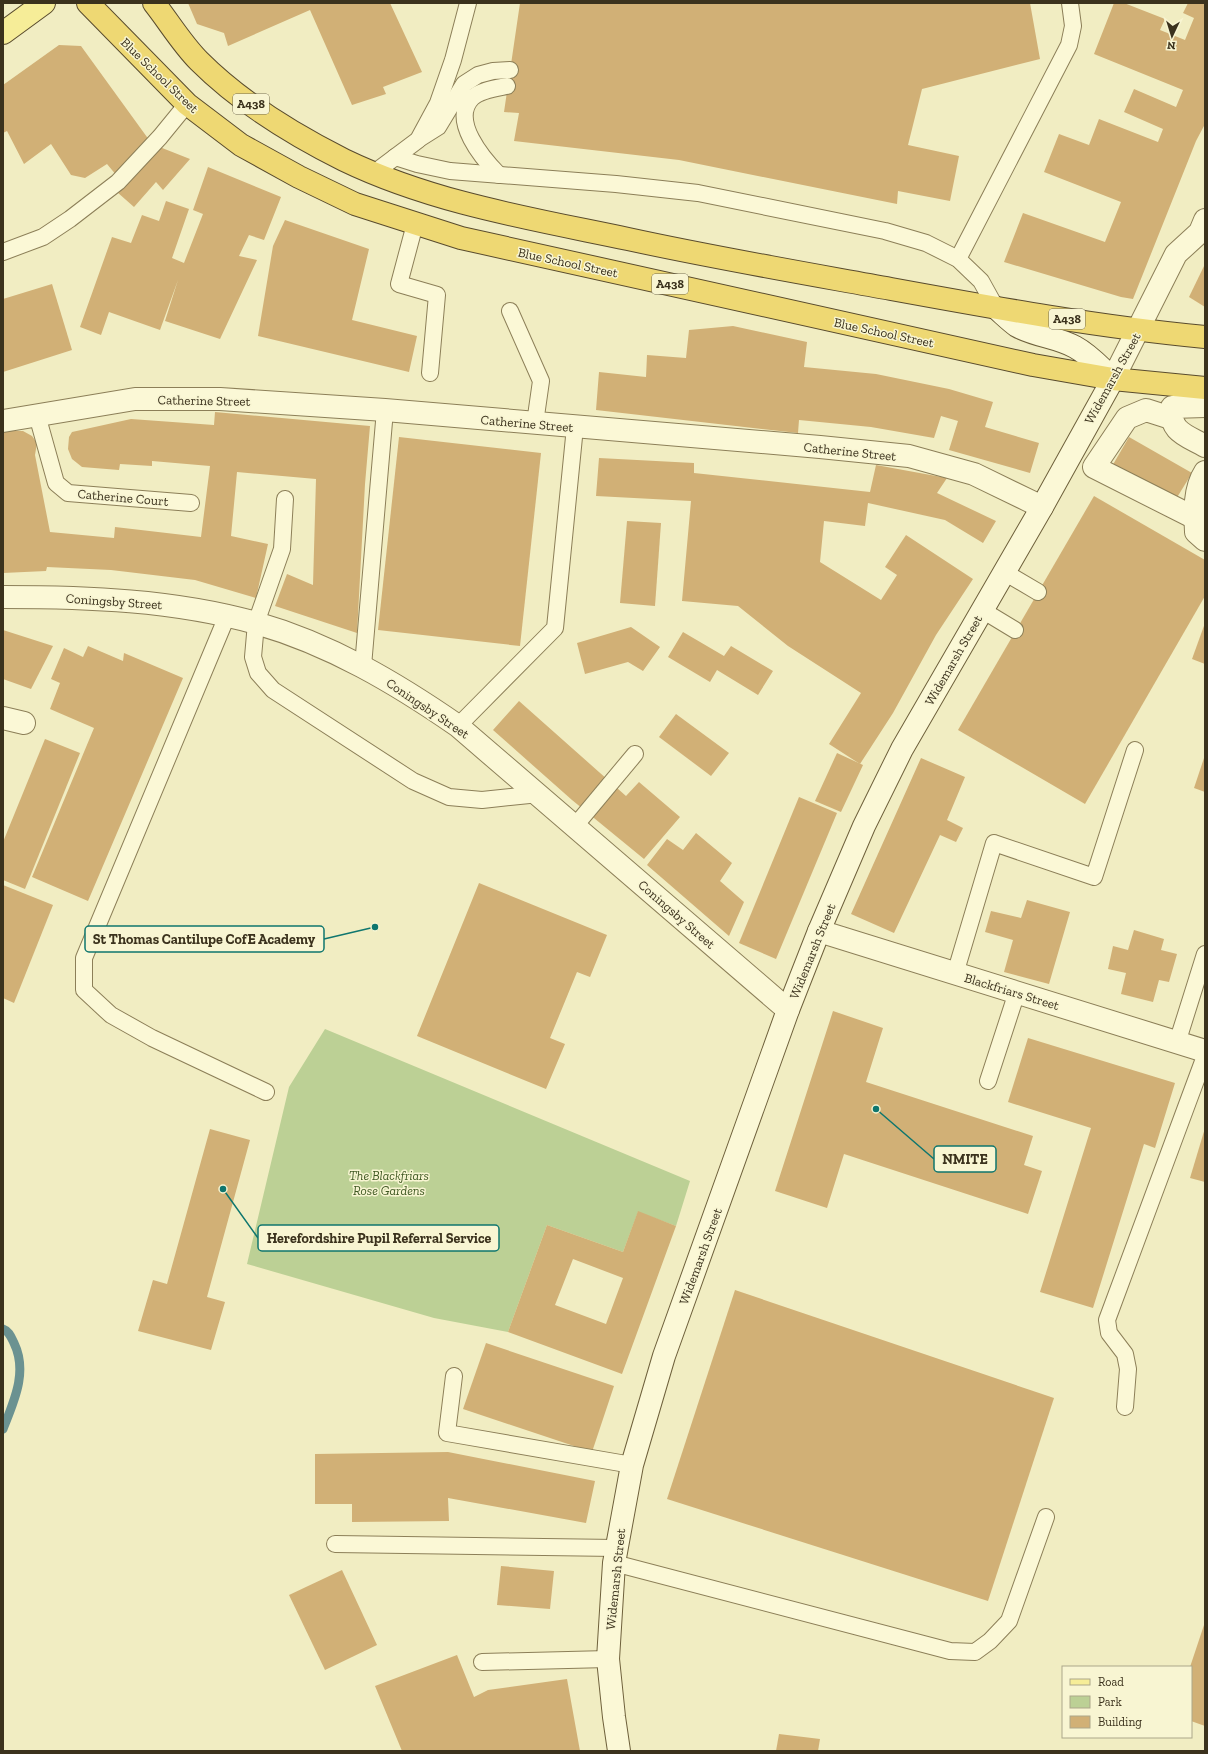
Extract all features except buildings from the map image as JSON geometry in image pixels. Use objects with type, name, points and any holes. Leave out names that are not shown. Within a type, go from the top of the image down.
[{"type":"highway","name":"Blue School Street","points":[[88,3],[186,104],[241,145],[299,177],[355,204],[461,238],[1033,365],[1113,379]]},
{"type":"highway","name":"A438","points":[[154,3],[197,59],[227,88],[259,110],[308,140],[374,173],[407,186],[511,214],[689,253],[996,308],[1138,331],[1205,337]]},
{"type":"highway","name":"A438","points":[[1113,379],[1205,388]]},
{"type":"main road","points":[[3,33],[44,3]]},
{"type":"street","name":"Widemarsh Street","points":[[619,1751],[608,1658],[615,1555],[632,1465],[664,1356],[788,1010],[818,931],[864,826],[902,749],[1042,507],[1113,379],[1176,254],[1200,232],[1205,220]]},
{"type":"street","points":[[996,308],[1016,325],[1030,332],[1063,341],[1076,347],[1087,354],[1113,379]]},
{"type":"street","name":"Catherine Street","points":[[3,421],[135,399],[220,399],[385,410],[909,456],[974,474],[1042,507]]},
{"type":"street","points":[[1196,518],[1094,467],[1126,418],[1146,410],[1172,412],[1205,406]]},
{"type":"street","points":[[1172,412],[1176,429],[1205,446]]},
{"type":"street","points":[[1205,472],[1199,482],[1196,518],[1196,532],[1205,540]]},
{"type":"street","name":"Coningsby Street","points":[[3,596],[69,597],[169,605],[227,616],[256,623],[310,642],[363,666],[414,695],[458,726],[539,794],[788,1010]]},
{"type":"street","points":[[3,718],[24,723]]},
{"type":"street","name":"Blackfriars Street","points":[[818,931],[1205,1051]]},
{"type":"lane","points":[[418,140],[438,103],[453,60],[468,3]]},
{"type":"lane","points":[[958,259],[1069,45],[1073,26],[1070,3]]},
{"type":"lane","points":[[374,173],[438,127],[464,84],[478,75],[493,71],[510,70]]},
{"type":"lane","points":[[499,175],[486,162],[473,143],[464,117],[466,106],[473,97],[490,90],[507,86]]},
{"type":"lane","points":[[3,252],[43,237],[70,219],[118,182],[160,137],[186,104]]},
{"type":"lane","points":[[395,157],[417,164],[450,171],[641,186],[698,193],[885,230],[926,243],[958,259],[981,281],[996,308]]},
{"type":"lane","points":[[415,224],[399,284],[437,295],[430,373]]},
{"type":"lane","points":[[510,311],[541,381],[535,423]]},
{"type":"lane","points":[[363,666],[385,410]]},
{"type":"lane","name":"Catherine Court","points":[[37,415],[56,483],[68,493],[191,503]]},
{"type":"lane","points":[[458,726],[555,628],[575,427]]},
{"type":"lane","points":[[285,499],[282,548],[256,623],[253,657],[258,673],[273,690],[413,782],[449,797],[482,800],[539,794]]},
{"type":"lane","points":[[1004,572],[1038,592]]},
{"type":"lane","points":[[982,610],[1016,630]]},
{"type":"lane","points":[[227,616],[84,958],[84,990],[111,1015],[152,1038],[266,1092]]},
{"type":"lane","points":[[955,974],[994,843],[1094,877],[1135,750]]},
{"type":"lane","points":[[575,826],[635,754]]},
{"type":"lane","points":[[1177,1042],[1205,954]]},
{"type":"lane","points":[[988,1081],[1017,992]]},
{"type":"lane","points":[[1125,1407],[1128,1369],[1125,1354],[1109,1333],[1107,1320],[1205,1056]]},
{"type":"lane","points":[[454,1376],[447,1432],[632,1465]]},
{"type":"lane","points":[[335,1544],[615,1555],[950,1651],[976,1652],[990,1641],[1009,1621],[1046,1517]]},
{"type":"lane","points":[[482,1662],[608,1658]]},
{"type":"green space","name":"The Blackfriars Rose Gardens","points":[[325,1029],[690,1181],[676,1226],[638,1212],[623,1252],[547,1225],[508,1332],[434,1318],[247,1264],[289,1087]]},
{"type":"waterway","points":[[3,1329],[11,1336],[18,1354],[20,1365],[18,1386],[3,1429]]},
{"type":"place","name":"St Thomas Cantilupe CofE Academy","points":[[375,927]]},
{"type":"place","name":"NMITE","points":[[876,1109]]},
{"type":"place","name":"Herefordshire Pupil Referral Service","points":[[223,1189]]}]
